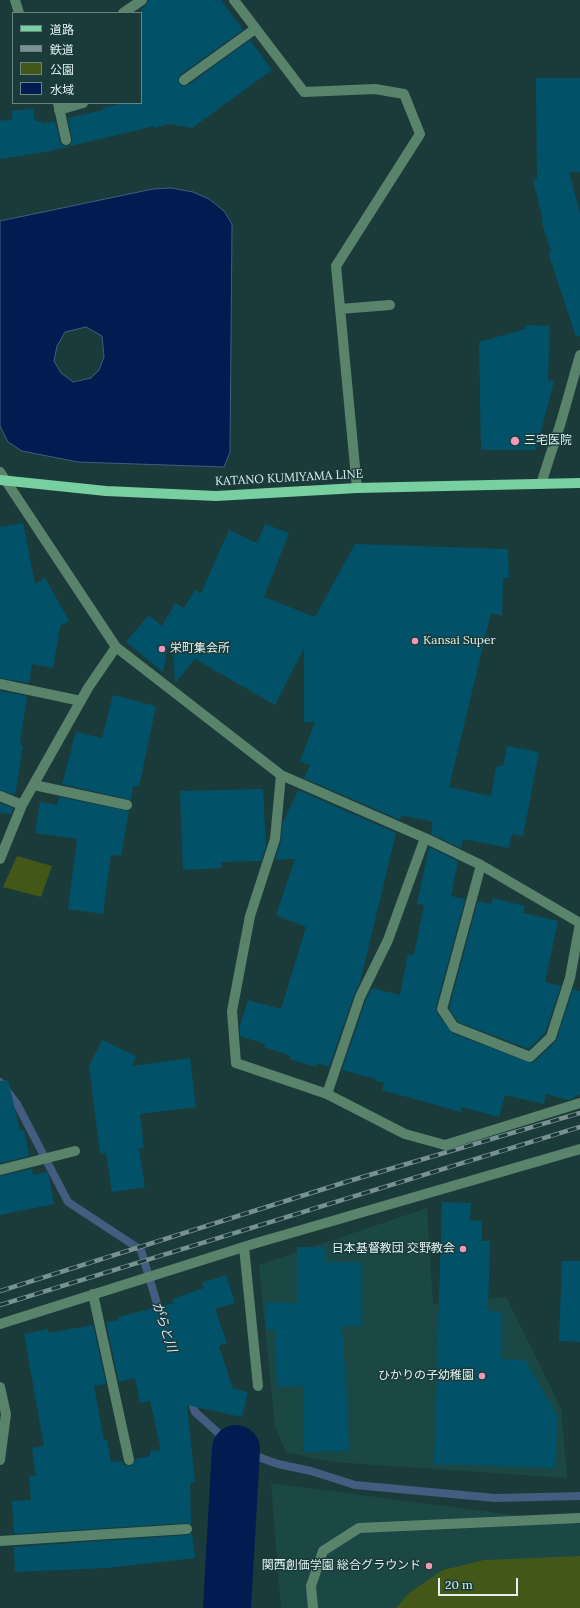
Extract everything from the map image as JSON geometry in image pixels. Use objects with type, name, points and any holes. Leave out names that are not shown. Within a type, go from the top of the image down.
[{"type":"main road","name":"KATANO KUMIYAMA LINE","points":[[3,481],[106,491],[216,496],[357,488],[580,483]]},
{"type":"street","points":[[15,0],[19,12]]},
{"type":"street","points":[[124,12],[142,0]]},
{"type":"street","points":[[234,0],[304,92],[375,89],[404,94],[420,134],[336,266],[357,488]]},
{"type":"street","points":[[184,80],[256,29]]},
{"type":"street","points":[[66,140],[59,106],[75,104]]},
{"type":"street","points":[[340,309],[390,305]]},
{"type":"street","points":[[541,484],[561,422],[580,355]]},
{"type":"street","points":[[0,472],[3,481],[116,647],[281,775],[425,838],[481,865],[580,923],[570,978],[551,1037],[530,1057],[454,1026],[442,1009],[481,865]]},
{"type":"street","points":[[0,859],[22,805],[81,701],[116,647]]},
{"type":"street","points":[[0,684],[81,701]]},
{"type":"street","points":[[281,775],[275,839],[250,916],[232,1011],[236,1064],[327,1094],[405,1134],[445,1145],[580,1103]]},
{"type":"street","points":[[34,786],[127,805]]},
{"type":"street","points":[[0,796],[22,805]]},
{"type":"street","points":[[327,1094],[360,997],[388,940],[425,838]]},
{"type":"street","points":[[0,1324],[244,1247],[580,1149]]},
{"type":"street","points":[[0,1170],[75,1151]]},
{"type":"street","points":[[244,1247],[258,1386]]},
{"type":"street","points":[[93,1294],[129,1460]]},
{"type":"street","points":[[0,1387],[6,1414],[0,1460]]},
{"type":"street","points":[[313,1608],[311,1586],[323,1551],[359,1528],[580,1518]]},
{"type":"street","points":[[0,1541],[187,1528]]},
{"type":"shaded area","points":[[427,1208],[433,1304],[506,1297],[561,1408],[567,1478],[332,1462],[286,1452],[275,1427],[259,1265]]},
{"type":"shaded area","name":"関西創価学園 総合グラウンド","points":[[271,1483],[580,1524],[580,1608],[281,1608]]},
{"type":"green space","points":[[17,856],[52,866],[41,897],[3,887]]},
{"type":"green space","points":[[580,1556],[580,1608],[396,1608],[409,1593],[443,1570],[484,1560]]},
{"type":"water","points":[[171,188],[193,192],[209,199],[224,211],[232,224],[230,452],[224,467],[78,462],[22,451],[8,442],[0,426],[0,221],[153,189]],"holes":[[[86,327],[102,336],[104,357],[99,370],[91,378],[73,382],[61,373],[54,361],[57,346],[65,332]]]},
{"type":"building","points":[[148,0],[221,0],[243,30],[180,75],[178,80],[181,86],[188,85],[250,40],[272,70],[192,128],[169,124],[154,128],[154,126],[46,152],[0,159],[0,121],[13,119],[11,111],[33,109],[35,121],[41,121],[42,124],[55,121],[61,145],[67,146],[71,145],[72,139],[68,118],[103,110],[102,108],[120,104],[142,104],[141,9],[146,5]]},
{"type":"building","points":[[536,78],[580,78],[580,172],[569,172],[580,214],[580,336],[576,337],[548,252],[551,251],[541,220],[543,220],[533,180],[537,179]]},
{"type":"building","points":[[525,325],[550,326],[548,380],[554,381],[536,450],[481,450],[479,342],[525,329]]},
{"type":"building","points":[[23,523],[35,584],[45,578],[69,621],[60,626],[53,668],[32,664],[29,683],[0,678],[0,527]]},
{"type":"building","points":[[265,524],[289,533],[264,597],[315,617],[355,544],[508,549],[509,578],[503,578],[502,616],[491,613],[449,787],[491,796],[496,767],[503,765],[507,746],[539,752],[523,836],[512,834],[509,848],[463,839],[461,848],[431,834],[433,822],[401,815],[400,820],[304,778],[310,765],[300,761],[315,722],[304,722],[304,648],[275,705],[195,659],[175,683],[173,647],[168,647],[163,672],[126,642],[149,615],[162,626],[175,603],[184,608],[195,590],[201,593],[229,530],[257,543]]},
{"type":"building","points":[[0,691],[27,696],[20,745],[23,746],[15,795],[0,790]]},
{"type":"building","points":[[113,695],[156,706],[139,787],[133,786],[131,800],[62,784],[76,732],[102,738]]},
{"type":"building","points":[[263,789],[266,846],[261,861],[221,862],[222,868],[183,870],[180,791]]},
{"type":"building","points":[[298,790],[396,833],[360,982],[329,1067],[317,1063],[316,1067],[290,1059],[291,1056],[264,1047],[265,1044],[240,1036],[240,1026],[248,1000],[281,1009],[306,927],[276,915],[295,859],[275,860],[281,841],[283,822]]},
{"type":"building","points":[[59,797],[129,811],[121,856],[111,855],[103,914],[68,909],[77,839],[35,833],[40,802],[57,805]]},
{"type":"building","points":[[0,803],[13,808],[11,814],[0,813]]},
{"type":"building","points":[[429,847],[458,861],[451,896],[465,899],[436,1007],[437,1013],[452,1033],[531,1063],[534,1062],[556,1041],[573,989],[580,991],[580,1094],[572,1099],[569,1100],[546,1094],[544,1104],[505,1095],[499,1117],[462,1107],[461,1112],[382,1090],[384,1083],[376,1081],[376,1079],[342,1070],[366,999],[372,988],[400,995],[408,954],[414,955],[424,905],[417,904]]},
{"type":"building","points":[[493,898],[525,906],[523,913],[558,921],[545,982],[561,986],[545,1033],[529,1049],[458,1022],[449,1008],[478,901],[491,904]]},
{"type":"building","points":[[102,1040],[136,1056],[132,1066],[190,1058],[196,1107],[140,1114],[144,1148],[139,1148],[145,1187],[112,1192],[106,1153],[100,1154],[89,1066]]},
{"type":"building","points":[[8,1080],[20,1131],[24,1130],[29,1156],[0,1163],[0,1081]]},
{"type":"building","points":[[32,1169],[33,1175],[48,1172],[54,1204],[0,1215],[0,1176]]},
{"type":"building","points":[[442,1202],[471,1203],[470,1220],[482,1221],[482,1241],[490,1241],[488,1311],[502,1312],[501,1359],[525,1360],[557,1415],[556,1468],[434,1464]]},
{"type":"building","points":[[297,1247],[326,1247],[326,1262],[361,1262],[361,1326],[342,1326],[349,1451],[304,1452],[303,1386],[277,1387],[275,1330],[266,1329],[266,1302],[297,1303]]},
{"type":"building","points":[[562,1261],[580,1261],[580,1342],[559,1341]]},
{"type":"building","points":[[226,1275],[235,1303],[215,1309],[227,1343],[219,1346],[233,1389],[248,1392],[242,1417],[187,1405],[195,1482],[190,1483],[191,1524],[187,1523],[14,1534],[12,1501],[31,1500],[29,1476],[36,1476],[32,1448],[44,1446],[24,1334],[48,1329],[49,1333],[93,1325],[106,1384],[94,1386],[104,1440],[107,1440],[111,1462],[122,1461],[124,1465],[131,1466],[135,1462],[135,1459],[150,1456],[150,1451],[161,1450],[150,1401],[140,1403],[135,1378],[119,1382],[106,1322],[119,1320],[118,1317],[174,1303],[172,1299],[204,1288],[202,1283]]},
{"type":"building","points":[[192,1533],[195,1558],[107,1568],[15,1572],[14,1547],[187,1535]]},
{"type":"waterway","name":"がらと川","points":[[0,1082],[17,1104],[68,1202],[141,1250],[161,1317]]},
{"type":"waterway","points":[[190,1397],[195,1412],[236,1449],[278,1464],[311,1471],[355,1485],[495,1498],[580,1496]]},
{"type":"waterway","name":"がらと川","points":[[227,1608],[236,1449]]},
{"type":"railway","points":[[0,1291],[349,1181],[580,1113]]},
{"type":"railway","points":[[0,1305],[580,1127]]},
{"type":"place","name":"三宅医院","points":[[515,441]]},
{"type":"place","name":"Kansai Super","points":[[415,641]]},
{"type":"place","name":"栄町集会所","points":[[162,649]]},
{"type":"place","name":"日本基督教団 交野教会","points":[[463,1249]]},
{"type":"place","name":"ひかりの子幼稚園","points":[[482,1376]]},
{"type":"place","name":"関西創価学園 総合グラウンド","points":[[429,1566]]}]
